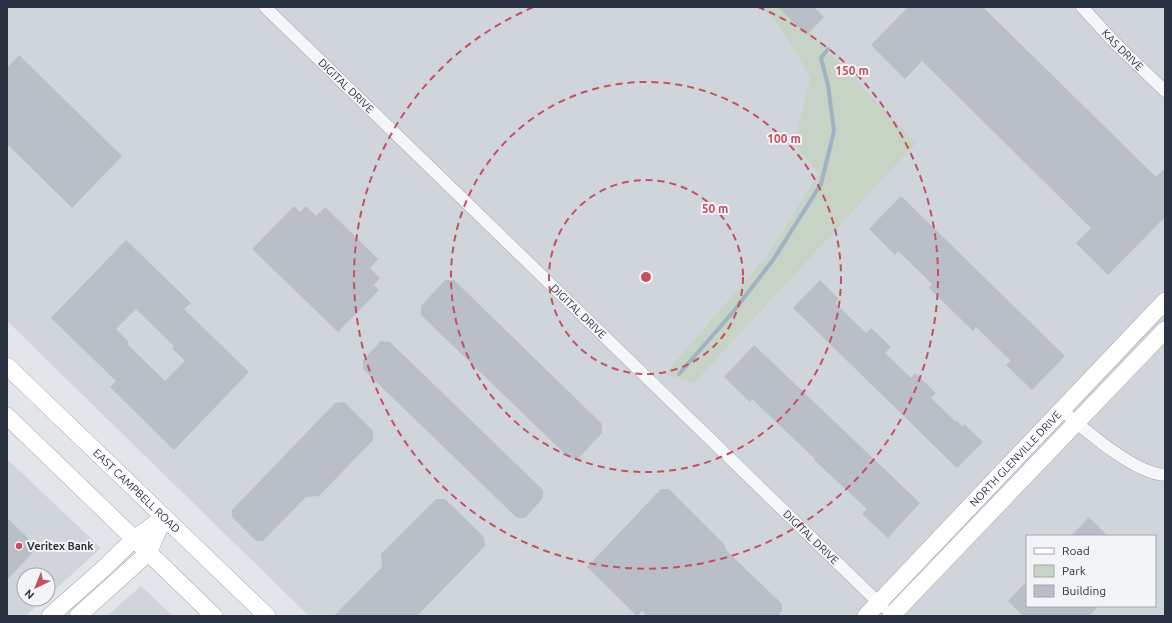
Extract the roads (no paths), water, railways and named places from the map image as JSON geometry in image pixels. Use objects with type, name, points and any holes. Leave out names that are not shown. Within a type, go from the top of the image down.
[{"type":"street","name":"DIGITAL DRIVE","points":[[265,7],[891,616]]},
{"type":"street","name":"KAS DRIVE","points":[[1082,7],[1115,43],[1165,91]]},
{"type":"street","name":"NORTH GLENVILLE DRIVE","points":[[866,616],[1165,301]]},
{"type":"street","name":"NORTH GLENVILLE DRIVE","points":[[891,616],[1165,330]]},
{"type":"street","name":"EAST CAMPBELL ROAD","points":[[7,366],[267,616]]},
{"type":"street","points":[[1062,410],[1132,463],[1157,474],[1165,474]]},
{"type":"street","points":[[7,416],[214,616]]},
{"type":"street","points":[[50,616],[134,539],[164,517]]},
{"type":"street","points":[[78,616],[148,553],[164,517]]},
{"type":"waterway","points":[[679,374],[733,312],[773,260],[821,184],[834,131],[828,85],[821,58],[828,49]]},
{"type":"place","name":"Veritex Bank","points":[[19,546]]}]
